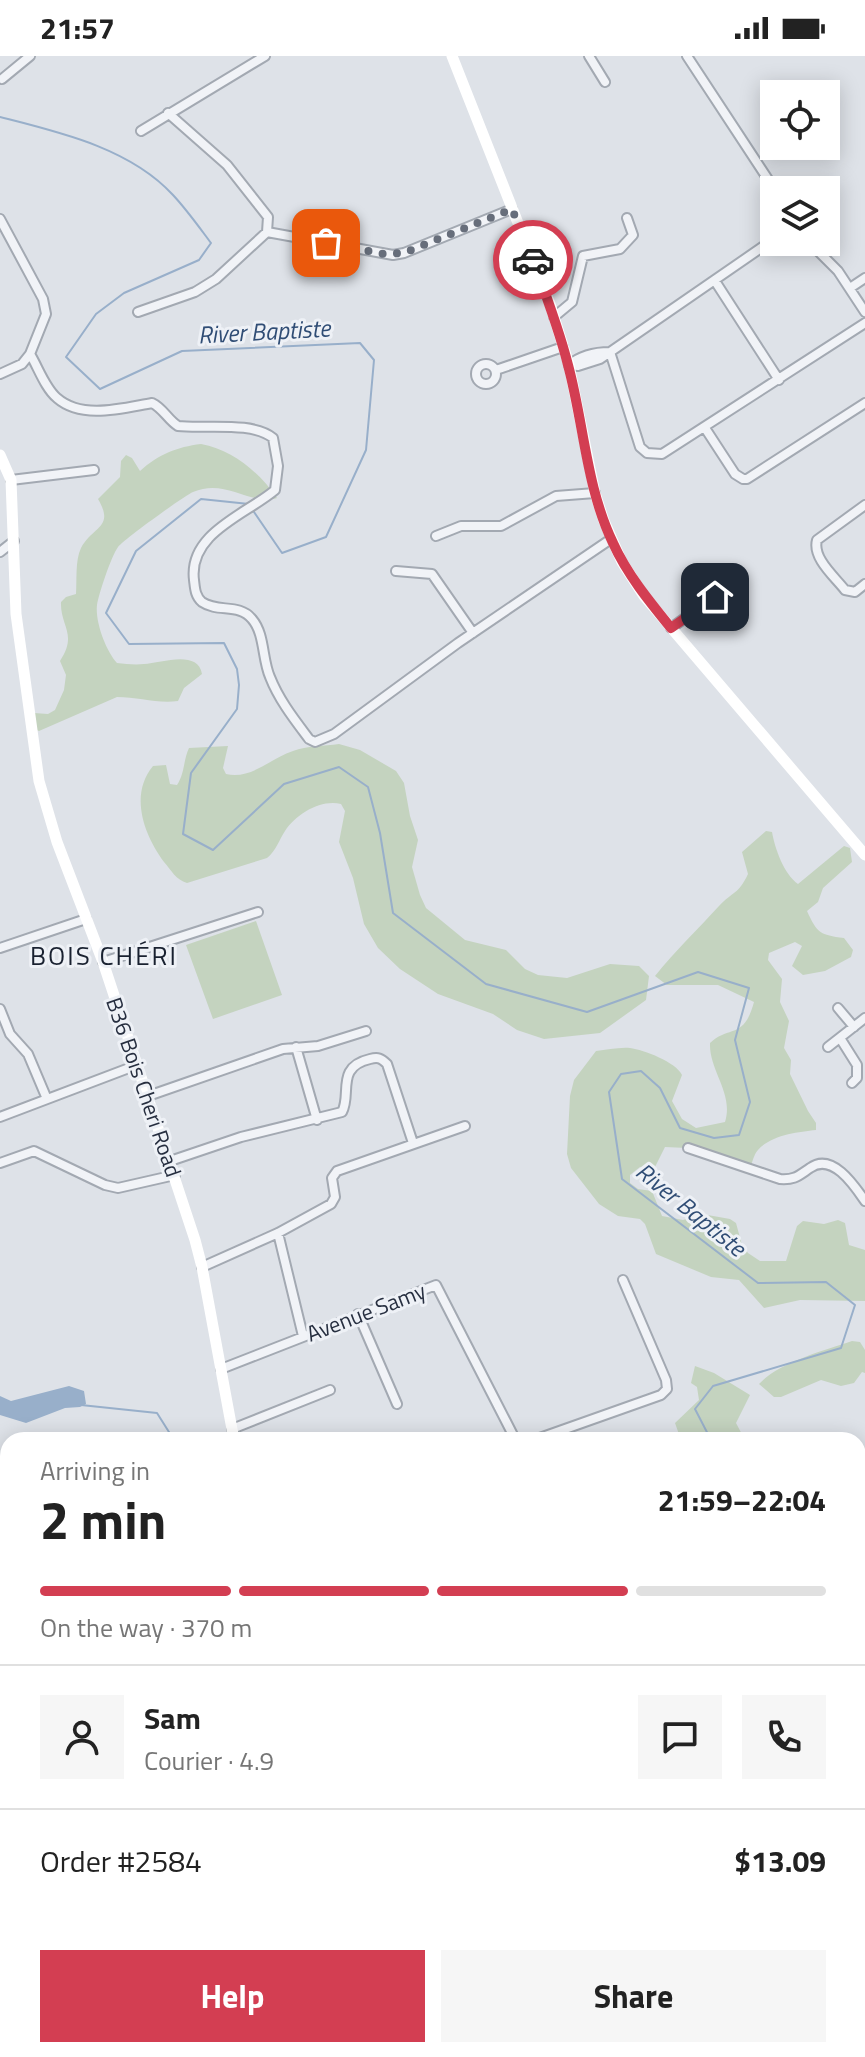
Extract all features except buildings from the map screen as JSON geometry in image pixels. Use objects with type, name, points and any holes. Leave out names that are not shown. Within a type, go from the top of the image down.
[{"type":"main road","points":[[452,56],[554,317],[569,365],[595,493],[611,539],[644,596],[865,855]]},
{"type":"main road","name":"B36 Bois Cheri Road","points":[[0,455],[11,480],[16,614],[39,781],[57,842],[103,962],[175,1175],[202,1267],[233,1432]]},
{"type":"street","points":[[2,79],[30,56]]},
{"type":"street","points":[[141,131],[265,56]]},
{"type":"street","points":[[589,56],[605,82]]},
{"type":"street","points":[[687,56],[766,176]]},
{"type":"street","points":[[138,312],[195,292],[216,279],[267,232],[268,217],[227,165],[168,113]]},
{"type":"street","points":[[267,232],[393,255],[512,209]]},
{"type":"street","points":[[554,317],[572,302],[583,256],[620,249],[633,235],[627,218]]},
{"type":"street","points":[[0,219],[43,299],[46,314],[30,354],[22,364],[0,374]]},
{"type":"street","points":[[569,365],[578,366],[600,359],[760,249]]},
{"type":"street","points":[[823,256],[838,271],[865,312]]},
{"type":"street","points":[[850,288],[865,278]]},
{"type":"street","points":[[715,281],[779,380]]},
{"type":"street","points":[[610,352],[636,439],[647,453],[662,454],[865,323]]},
{"type":"street","points":[[496,370],[563,347]]},
{"type":"street","points":[[30,354],[58,399],[79,408],[105,411],[152,403],[178,426],[266,432],[273,438],[277,485],[259,504],[212,533],[199,551],[193,573],[196,595],[204,603],[240,609],[251,618],[259,629],[263,660],[281,701],[309,739],[315,742],[334,734],[473,633],[611,539]]},
{"type":"street","points":[[705,428],[735,474],[747,479],[865,403]]},
{"type":"street","points":[[11,480],[94,470]]},
{"type":"street","points":[[436,536],[461,526],[501,526],[556,496],[595,493]]},
{"type":"street","points":[[865,505],[817,540],[815,546],[816,554],[845,590],[855,592],[865,584]]},
{"type":"street","points":[[0,552],[14,541]]},
{"type":"street","points":[[396,571],[432,574],[473,633]]},
{"type":"street","points":[[671,628],[737,581]]},
{"type":"street","points":[[103,962],[258,912]]},
{"type":"street","points":[[0,948],[86,919]]},
{"type":"street","points":[[838,1008],[854,1027]]},
{"type":"street","points":[[0,1009],[10,1034],[28,1054],[47,1099]]},
{"type":"street","points":[[828,1047],[865,1018]]},
{"type":"street","points":[[148,1096],[237,1063],[296,1047],[318,1046],[366,1031]]},
{"type":"street","points":[[840,1038],[857,1065],[857,1078],[852,1083]]},
{"type":"street","points":[[296,1047],[317,1120]]},
{"type":"street","points":[[170,1161],[241,1137],[344,1111],[346,1080],[356,1066],[375,1058],[383,1059],[394,1079],[413,1143]]},
{"type":"street","points":[[0,1117],[137,1065]]},
{"type":"street","points":[[202,1267],[278,1233],[331,1204],[335,1197],[332,1178],[337,1171],[465,1126]]},
{"type":"street","points":[[688,1148],[780,1179],[793,1180],[820,1163],[828,1164],[838,1170],[865,1201]]},
{"type":"street","points":[[0,1163],[34,1151],[105,1185],[118,1188],[175,1175]]},
{"type":"street","points":[[278,1233],[303,1336]]},
{"type":"street","points":[[556,1432],[661,1395],[667,1389],[666,1380],[623,1280]]},
{"type":"street","name":"Avenue Samy","points":[[221,1369],[436,1285],[511,1432]]},
{"type":"street","points":[[358,1314],[397,1404]]},
{"type":"street","points":[[237,1432],[330,1390]]},
{"type":"green space","points":[[201,444],[224,451],[244,464],[262,479],[277,498],[257,498],[216,488],[187,495],[118,547],[103,584],[97,612],[102,636],[117,663],[186,660],[199,666],[202,674],[184,688],[178,701],[117,697],[39,731],[32,728],[34,713],[48,714],[55,710],[64,690],[66,675],[60,661],[68,637],[61,602],[76,594],[79,553],[103,521],[103,509],[98,499],[120,477],[121,461],[126,455],[132,458],[140,471],[169,452]]},
{"type":"green space","points":[[339,744],[360,750],[396,771],[404,783],[418,840],[412,867],[426,908],[465,940],[506,950],[525,969],[538,975],[567,978],[610,964],[639,966],[649,976],[646,1000],[600,1033],[544,1039],[517,1030],[493,1014],[438,994],[400,969],[378,948],[364,924],[353,878],[339,842],[345,811],[341,804],[317,806],[302,814],[290,825],[267,858],[187,883],[174,874],[150,840],[141,802],[146,777],[153,766],[166,765],[170,784],[177,785],[189,748],[228,746],[223,768],[226,774],[235,775],[252,771],[298,749]]},
{"type":"green space","points":[[766,831],[772,832],[781,861],[798,884],[844,846],[850,848],[852,862],[823,888],[818,902],[807,911],[820,932],[844,938],[853,950],[851,957],[825,971],[803,975],[792,966],[802,946],[795,942],[769,953],[768,960],[782,979],[780,1002],[789,1021],[784,1048],[791,1060],[790,1074],[816,1123],[816,1130],[785,1135],[763,1145],[750,1169],[687,1148],[665,1147],[652,1173],[640,1167],[630,1175],[630,1183],[638,1189],[652,1191],[662,1216],[683,1220],[702,1214],[730,1219],[736,1223],[742,1245],[760,1261],[786,1261],[797,1226],[803,1221],[824,1224],[838,1220],[845,1223],[849,1245],[865,1250],[865,1301],[800,1300],[764,1308],[739,1280],[711,1277],[656,1254],[645,1224],[640,1219],[618,1216],[599,1204],[571,1168],[567,1154],[570,1096],[574,1080],[596,1051],[630,1048],[667,1061],[682,1075],[672,1101],[682,1119],[696,1128],[725,1122],[726,1101],[713,1063],[710,1043],[741,1027],[754,1002],[718,985],[667,985],[655,976],[741,886],[748,874],[742,852]]},
{"type":"green space","points":[[256,921],[282,995],[213,1019],[186,945]]},
{"type":"green space","points":[[852,1341],[860,1342],[865,1350],[865,1373],[862,1372],[854,1383],[841,1386],[821,1380],[781,1397],[774,1397],[759,1384],[790,1364]]},
{"type":"green space","points":[[695,1366],[714,1373],[750,1395],[736,1423],[741,1432],[678,1432],[675,1423],[699,1400],[697,1387],[691,1383]]},
{"type":"water","points":[[69,1386],[84,1391],[86,1404],[65,1408],[26,1423],[0,1415],[0,1396],[11,1401]]},
{"type":"waterway","name":"River Baptiste","points":[[0,117],[92,144],[136,165],[173,195],[211,243],[199,260],[124,293],[96,314],[66,357],[100,389],[182,351],[360,343],[374,360],[366,450],[326,537],[282,553],[252,509]]},
{"type":"waterway","name":"River Baptiste","points":[[249,504],[201,499],[136,551],[106,613],[129,644],[224,643],[237,669],[237,709],[191,773],[183,834],[213,850],[284,784],[339,767],[368,787],[380,833],[393,913],[486,984],[587,1012],[698,972],[749,988],[735,1040],[750,1102],[739,1135],[714,1138],[680,1128],[660,1088],[641,1071],[621,1074],[609,1092],[622,1179],[758,1283],[826,1282],[855,1305],[841,1348],[713,1386],[695,1409],[707,1432]]},
{"type":"waterway","points":[[81,1405],[157,1413],[169,1432]]},
{"type":"way so far","points":[[326,243],[384,254],[404,253],[512,209],[533,260]]},
{"type":"district","name":"BOIS CHÉRI","points":[[104,955]]},
{"type":"route","points":[[533,260],[569,365],[595,493],[622,562],[644,596],[671,628],[715,597]]}]
